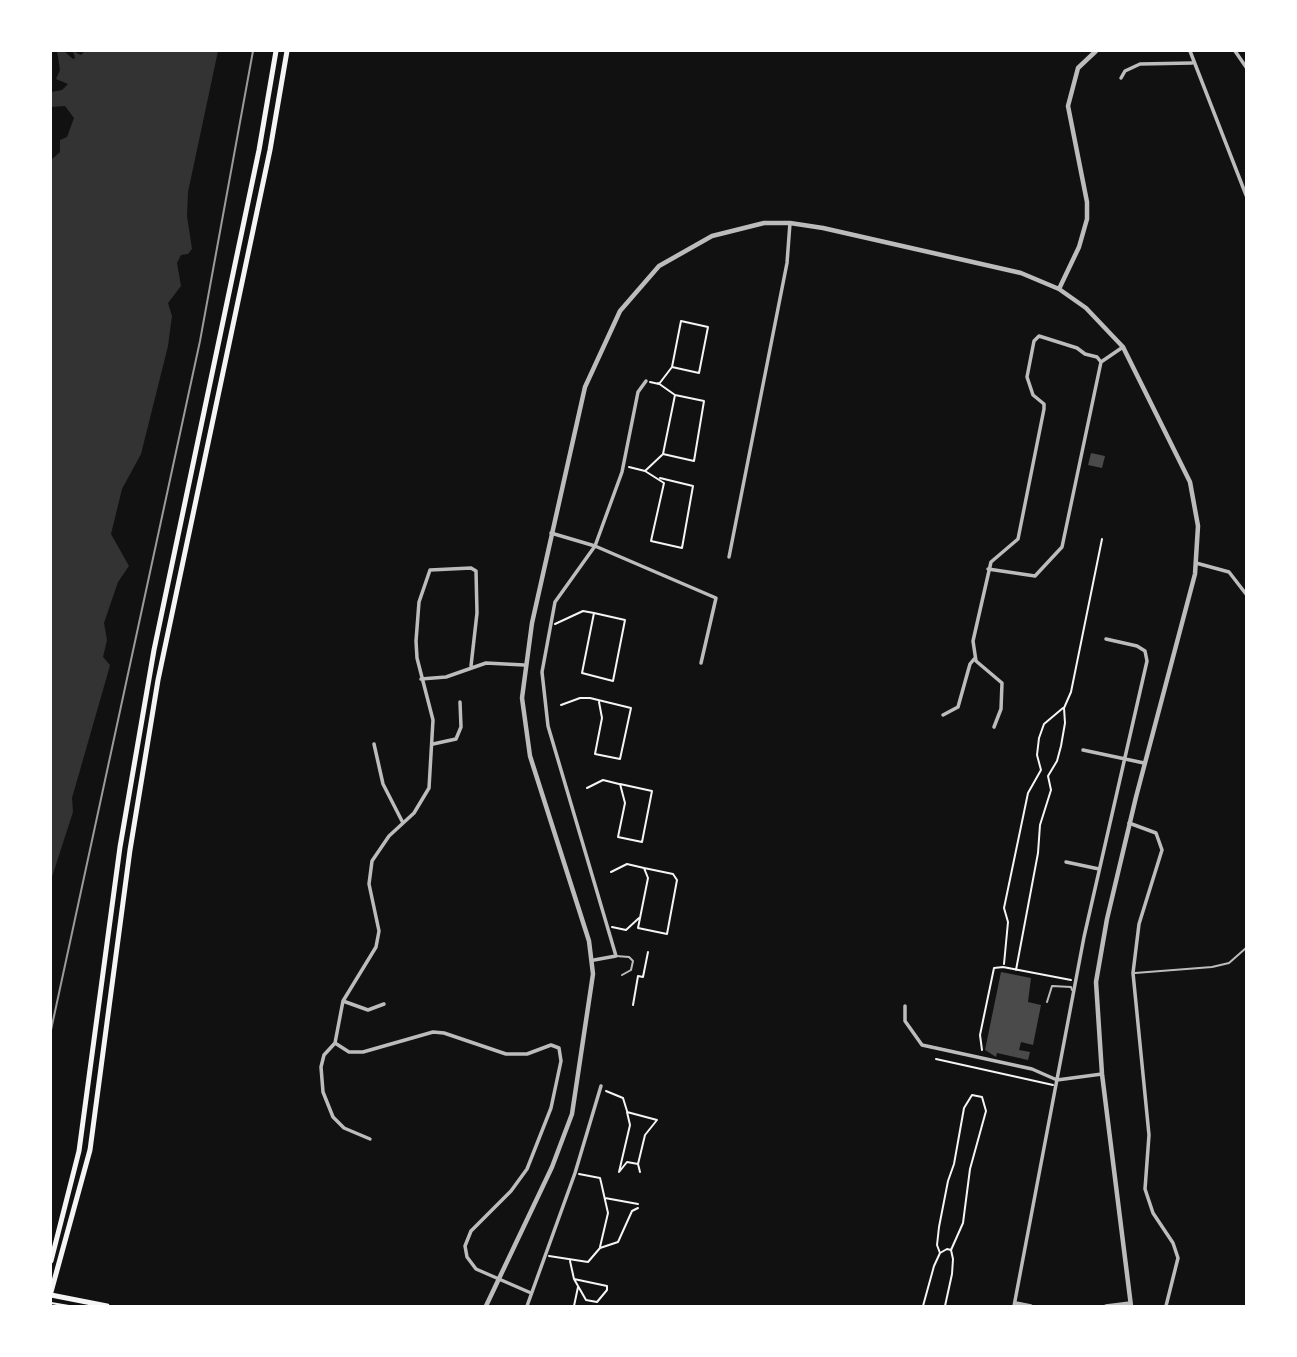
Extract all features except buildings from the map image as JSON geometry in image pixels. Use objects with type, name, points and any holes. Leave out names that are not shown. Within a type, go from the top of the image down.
[{"type":"highway","points":[[51,1262],[79,1151],[120,847],[154,650],[259,150],[276,51]]},
{"type":"highway","points":[[107,1306],[51,1294],[90,1150],[130,850],[158,680],[270,150],[286,51]]},
{"type":"street","points":[[1059,289],[1079,247],[1087,219],[1087,202],[1068,107],[1078,68],[1096,51]]},
{"type":"street","points":[[1190,51],[1192,63],[1246,195]]},
{"type":"street","points":[[1236,51],[1246,67]]},
{"type":"street","points":[[1121,78],[1125,71],[1140,64],[1192,63]]},
{"type":"street","points":[[729,557],[787,263],[790,223]]},
{"type":"street","points":[[486,1306],[552,1167],[572,1114],[582,1063],[585,1010],[594,960],[555,826],[530,756],[524,722],[524,665],[585,387],[613,324],[631,296],[659,266],[712,236],[753,225],[790,223],[1021,273],[1059,289],[1101,322],[1123,347],[1190,482],[1198,526],[1196,563],[1129,823],[1096,982],[1102,1074],[1130,1305],[1106,1306]]},
{"type":"street","points":[[994,727],[1001,709],[1002,683],[975,658],[973,641],[991,562],[1018,539],[1042,422],[1044,404],[1033,395],[1027,377],[1034,341],[1039,337],[1077,348],[1085,354],[1097,357],[1101,362]]},
{"type":"street","points":[[988,569],[1035,576],[1062,547],[1101,362],[1123,347]]},
{"type":"street","points":[[594,960],[616,956],[548,726],[541,673],[555,602],[595,546],[623,466],[638,393],[646,381]]},
{"type":"street","points":[[551,533],[595,546],[716,598],[701,663]]},
{"type":"street","points":[[1196,563],[1229,572],[1246,594]]},
{"type":"street","points":[[370,1139],[344,1128],[333,1117],[323,1092],[321,1067],[324,1055],[335,1043],[343,1001],[376,947],[379,931],[369,884],[372,861],[381,846],[414,813],[429,788],[433,720],[417,658],[417,616],[429,573],[435,568],[471,568],[476,571],[477,613],[471,666]]},
{"type":"street","points":[[1031,1306],[1015,1305],[1057,1086],[1072,989],[1126,759],[1147,656],[1137,646],[1106,639]]},
{"type":"street","points":[[943,715],[958,707],[968,668],[975,658]]},
{"type":"street","points":[[421,679],[446,677],[485,663],[524,665]]},
{"type":"street","points":[[433,744],[453,741],[460,733],[460,702]]},
{"type":"street","points":[[374,744],[383,784],[403,823]]},
{"type":"street","points":[[1083,750],[1144,763]]},
{"type":"street","points":[[1129,823],[1156,833],[1162,850],[1139,924],[1133,973],[1149,1135],[1145,1189],[1153,1213],[1173,1243],[1178,1258],[1166,1306]]},
{"type":"street","points":[[1066,862],[1099,869]]},
{"type":"street","points":[[343,1001],[368,1010],[384,1004]]},
{"type":"street","points":[[905,1006],[905,1021],[922,1045],[1032,1069],[1057,1080],[1102,1074]]},
{"type":"street","points":[[335,1043],[349,1052],[363,1052],[433,1032],[444,1033],[506,1054],[527,1054],[551,1045],[559,1048],[561,1060],[551,1108],[527,1169],[511,1191],[471,1231],[466,1242],[467,1257],[472,1264],[499,1280],[531,1293]]},
{"type":"street","points":[[527,1306],[575,1173],[601,1088]]},
{"type":"lane","points":[[1133,973],[1213,967],[1229,962],[1246,948]]},
{"type":"lane","points":[[616,956],[629,957],[633,961],[631,970],[622,975]]},
{"type":"lane","points":[[1047,1002],[1052,986],[1072,989]]},
{"type":"path","points":[[658,383],[672,367],[681,321],[708,327],[699,373],[672,367]]},
{"type":"path","points":[[646,381],[658,383],[676,395],[704,401],[694,461],[663,454]]},
{"type":"path","points":[[645,471],[663,454],[676,395]]},
{"type":"path","points":[[623,466],[693,486],[681,548],[651,541],[664,483],[660,478]]},
{"type":"path","points":[[1004,964],[1008,922],[1004,908],[1028,793],[1041,770],[1037,755],[1039,738],[1044,724],[1064,708],[1071,694],[1102,539]]},
{"type":"path","points":[[551,624],[576,612],[594,613],[625,620],[613,681],[582,673],[594,613]]},
{"type":"path","points":[[561,705],[580,698],[631,708],[620,759],[595,754],[602,718],[599,702]]},
{"type":"path","points":[[1016,970],[1038,853],[1040,825],[1051,790],[1048,776],[1057,761],[1065,723],[1064,708]]},
{"type":"path","points":[[587,788],[603,780],[652,791],[642,842],[618,837],[625,803],[620,784]]},
{"type":"path","points":[[611,872],[626,864],[673,874],[677,880],[667,934],[638,928],[648,878],[644,868]]},
{"type":"path","points":[[607,929],[626,930],[640,918]]},
{"type":"path","points":[[633,1005],[638,975],[643,977],[648,952]]},
{"type":"path","points":[[982,1050],[980,1035],[994,968],[1072,980],[1072,989]]},
{"type":"path","points":[[936,1059],[1057,1086]]},
{"type":"path","points":[[601,1088],[624,1098],[630,1125],[619,1172],[627,1162],[638,1164]]},
{"type":"path","points":[[923,1306],[927,1282],[940,1253],[937,1245],[964,1108],[972,1095],[982,1097],[986,1111],[971,1169],[963,1223],[951,1250],[952,1274],[945,1306]]},
{"type":"path","points":[[627,1112],[657,1120],[645,1135],[638,1164],[640,1172]]},
{"type":"path","points":[[575,1173],[600,1178],[608,1213],[600,1248]]},
{"type":"path","points":[[604,1197],[638,1204]]},
{"type":"path","points":[[545,1255],[586,1263],[600,1248],[618,1242],[632,1211],[638,1208]]},
{"type":"path","points":[[940,1253],[951,1250]]},
{"type":"path","points":[[570,1260],[574,1279],[586,1300],[597,1302]]},
{"type":"path","points":[[574,1279],[607,1286],[593,1306]]},
{"type":"path","points":[[574,1306],[578,1286]]},
{"type":"path","points":[[51,1303],[69,1306]]},
{"type":"shaded area","points":[[57,51],[64,51],[73,59],[73,51],[81,55],[85,51],[218,51],[188,192],[187,216],[192,249],[188,254],[181,255],[177,263],[181,286],[168,303],[172,316],[168,346],[141,454],[122,489],[111,534],[129,566],[118,582],[104,623],[107,640],[103,657],[110,665],[72,798],[73,812],[51,880],[51,160],[60,152],[60,140],[67,137],[74,118],[65,106],[51,107],[51,92],[62,90],[68,84],[56,79],[60,70]]},
{"type":"railway","points":[[51,1030],[200,341],[253,51]]}]
